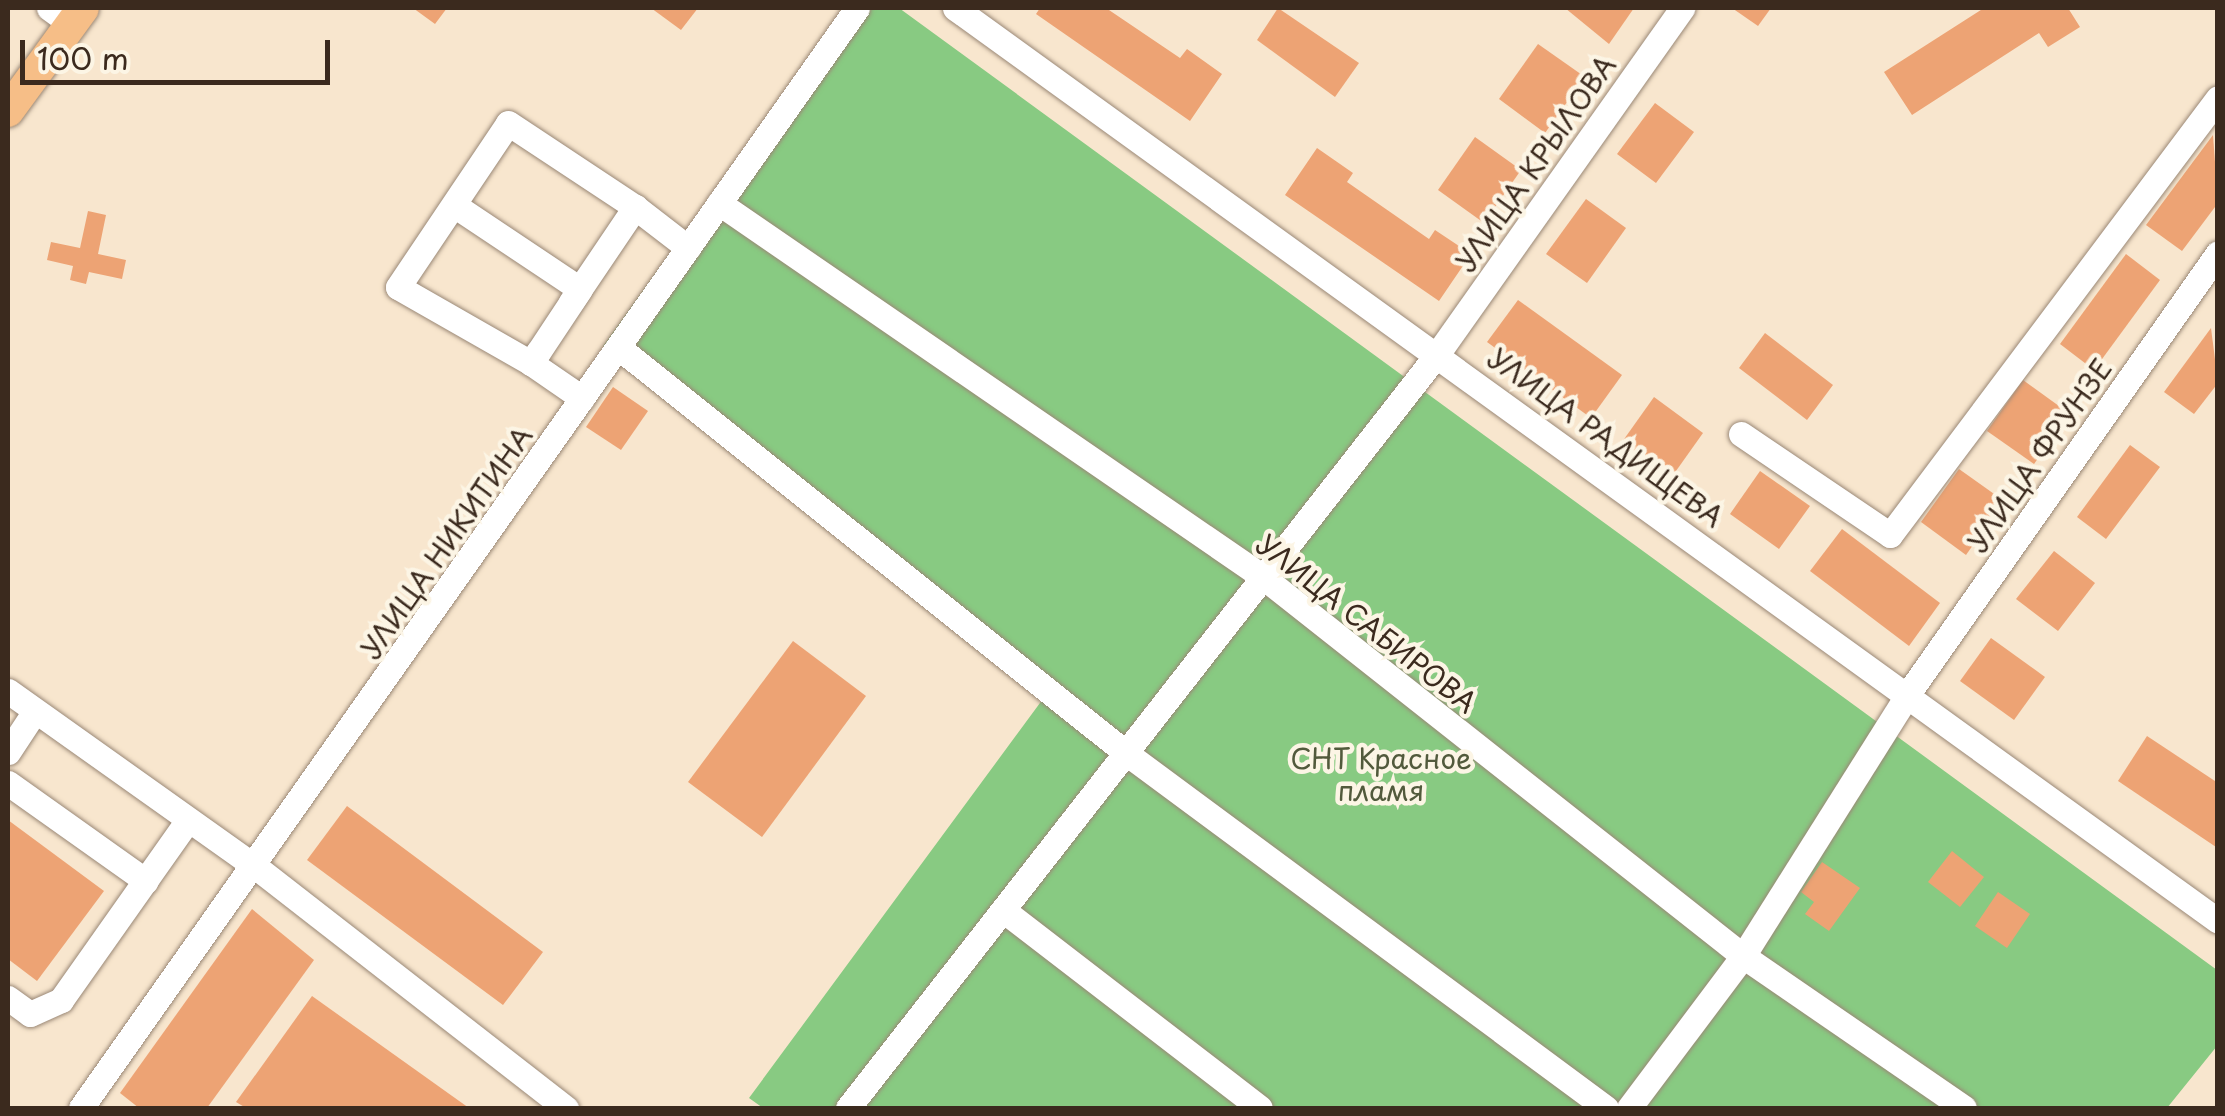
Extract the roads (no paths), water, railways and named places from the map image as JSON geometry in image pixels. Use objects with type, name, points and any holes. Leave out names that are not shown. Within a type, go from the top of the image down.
[{"type":"main road","points":[[8,110],[68,13]]},
{"type":"street","name":"УЛИЦА НИКИТИНА","points":[[81,1108],[256,868],[858,8]]},
{"type":"street","name":"УЛИЦА РАДИЩЕВА","points":[[956,8],[984,16],[1438,353],[1910,692],[2218,921]]},
{"type":"street","name":"УЛИЦА КРЫЛОВА","points":[[848,1108],[1438,353],[1682,8]]},
{"type":"street","points":[[1741,434],[1890,535],[2218,98]]},
{"type":"street","points":[[582,398],[531,363],[398,287],[508,123],[635,207],[688,248]]},
{"type":"street","name":"УЛИЦА САБИРОВА","points":[[719,203],[1264,577],[1743,956],[1964,1108]]},
{"type":"street","points":[[454,204],[580,289]]},
{"type":"street","points":[[531,363],[635,207]]},
{"type":"street","name":"УЛИЦА ФРУНЗЕ","points":[[1629,1108],[1743,956],[1910,692],[2218,252]]},
{"type":"street","points":[[618,346],[1126,753],[1606,1108]]},
{"type":"street","points":[[8,691],[256,868],[566,1108]]},
{"type":"street","points":[[8,752],[35,711]]},
{"type":"street","points":[[8,783],[146,881]]},
{"type":"street","points":[[8,998],[30,1014],[61,1000],[188,820]]},
{"type":"street","points":[[1003,910],[1260,1108]]},
{"type":"park label","name":"СНТ Красное пламя","points":[[1381,774]]}]
